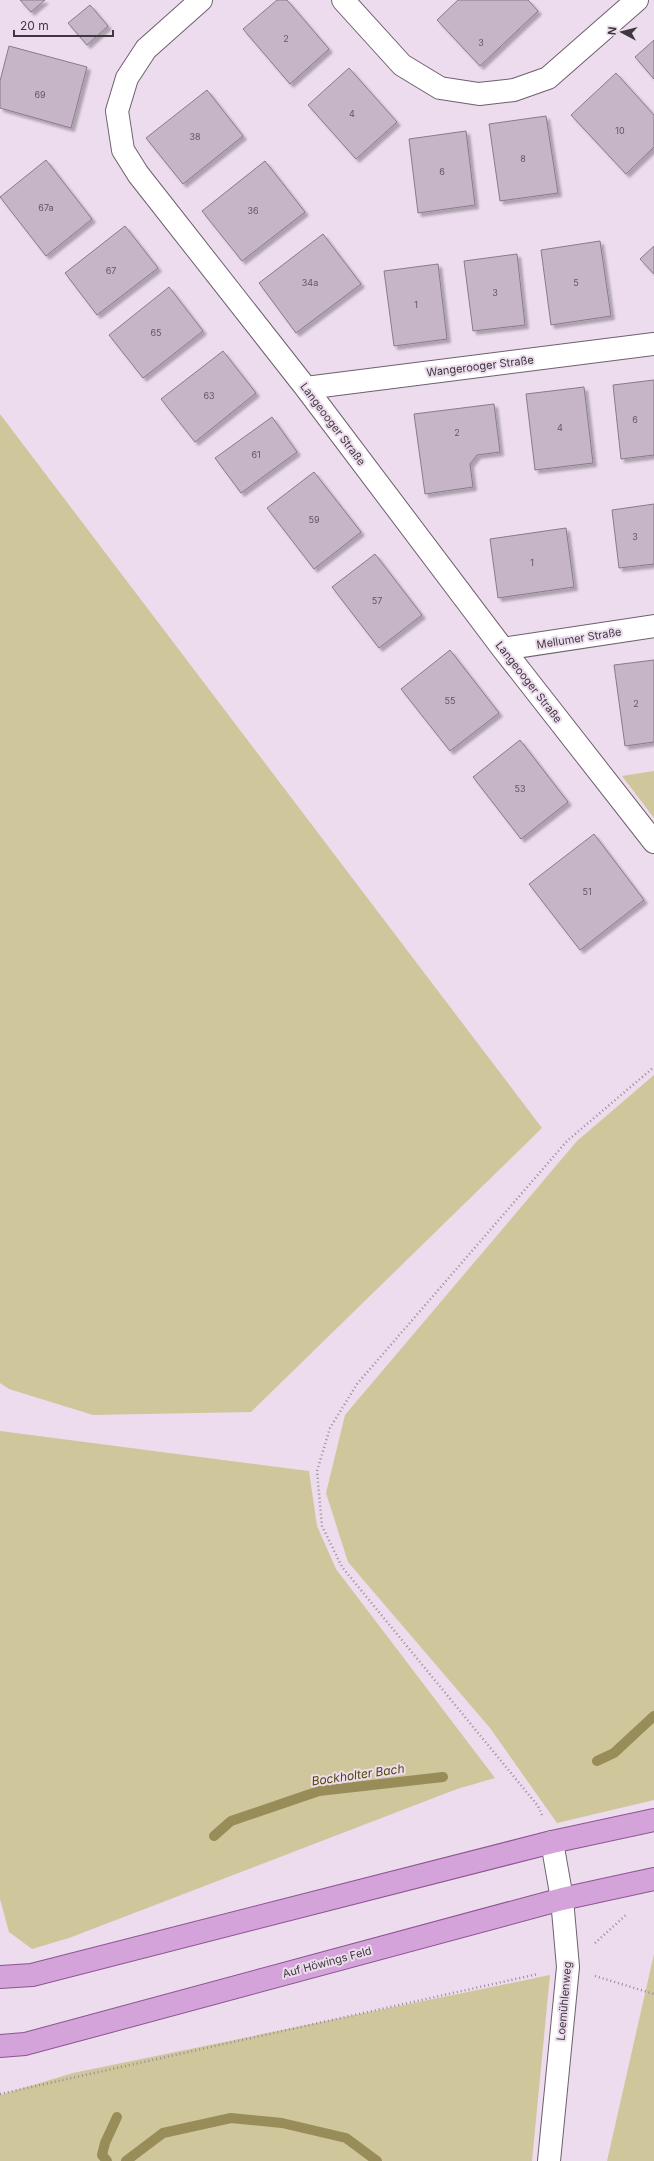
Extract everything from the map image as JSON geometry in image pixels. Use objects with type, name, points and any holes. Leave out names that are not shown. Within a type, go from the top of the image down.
[{"type":"main road","points":[[0,1977],[32,1975],[552,1842],[654,1820]]},
{"type":"main road","name":"Auf Höwings Feld","points":[[0,2046],[32,2042],[562,1899],[654,1879]]},
{"type":"street","name":"Langeooger Straße","points":[[201,0],[146,49],[128,78],[117,111],[123,150],[138,174],[306,388],[503,649],[654,842]]},
{"type":"street","points":[[343,0],[402,65],[440,88],[479,94],[514,90],[548,78],[637,0]]},
{"type":"street","name":"Wangerooger Straße","points":[[306,388],[654,344]]},
{"type":"street","name":"Mellumer Straße","points":[[503,649],[654,626]]},
{"type":"street","name":"Loemühlenweg","points":[[548,2161],[568,1967],[562,1899],[552,1842]]},
{"type":"path","points":[[552,1842],[538,1806],[342,1567],[322,1526],[317,1471],[330,1428],[358,1384],[567,1140],[654,1067]]},
{"type":"path","points":[[0,2094],[568,1967],[627,1914]]},
{"type":"path","points":[[568,1967],[654,1994]]},
{"type":"shaded area","points":[[0,414],[542,1128],[251,1412],[93,1415],[9,1389],[0,1383]]},
{"type":"shaded area","points":[[654,771],[654,818],[622,776]]},
{"type":"shaded area","points":[[654,1075],[654,1800],[557,1823],[490,1728],[348,1562],[326,1493],[345,1415],[577,1141]]},
{"type":"shaded area","points":[[0,1431],[309,1471],[317,1526],[336,1569],[495,1778],[457,1789],[69,1938],[32,1949],[9,1932],[0,1899]]},
{"type":"shaded area","points":[[654,1954],[654,2161],[607,2161]]},
{"type":"shaded area","points":[[550,1975],[532,2161],[0,2161],[0,2095],[73,2073]]},
{"type":"building","points":[[20,0],[45,0],[31,12]]},
{"type":"building","points":[[277,0],[287,0],[329,49],[290,84],[243,29]]},
{"type":"building","points":[[458,0],[528,0],[538,11],[480,66],[437,20]]},
{"type":"building","points":[[90,5],[108,26],[87,45],[68,23]]},
{"type":"building","points":[[654,40],[654,79],[635,57]]},
{"type":"building","points":[[9,46],[87,67],[71,128],[0,108],[0,81]]},
{"type":"building","points":[[349,68],[397,122],[356,159],[308,105]]},
{"type":"building","points":[[616,73],[654,115],[654,147],[626,174],[571,115]]},
{"type":"building","points":[[207,90],[243,136],[183,184],[146,138]]},
{"type":"building","points":[[546,116],[558,193],[500,201],[489,124]]},
{"type":"building","points":[[466,131],[475,205],[418,213],[409,139]]},
{"type":"building","points":[[46,160],[92,219],[46,256],[0,197]]},
{"type":"building","points":[[265,161],[305,212],[242,261],[202,211]]},
{"type":"building","points":[[125,226],[158,268],[97,315],[65,273]]},
{"type":"building","points":[[323,234],[361,284],[296,333],[259,283]]},
{"type":"building","points":[[600,241],[611,316],[551,325],[541,250]]},
{"type":"building","points":[[654,246],[654,274],[640,259]]},
{"type":"building","points":[[517,254],[525,325],[473,331],[464,261]]},
{"type":"building","points":[[438,264],[447,339],[394,346],[384,271]]},
{"type":"building","points":[[169,287],[203,331],[143,378],[109,335]]},
{"type":"building","points":[[223,351],[256,393],[195,442],[161,399]]},
{"type":"building","points":[[654,380],[654,455],[621,459],[613,385]]},
{"type":"building","points":[[584,387],[593,463],[535,470],[526,394]]},
{"type":"building","points":[[494,404],[500,452],[477,455],[470,464],[473,487],[425,494],[414,414]]},
{"type":"building","points":[[272,417],[297,452],[241,493],[215,458]]},
{"type":"building","points":[[314,472],[361,532],[314,569],[267,508]]},
{"type":"building","points":[[654,504],[654,564],[619,568],[612,510]]},
{"type":"building","points":[[566,528],[574,587],[498,598],[490,539]]},
{"type":"building","points":[[375,554],[422,615],[379,648],[332,587]]},
{"type":"building","points":[[450,650],[499,713],[450,751],[401,689]]},
{"type":"building","points":[[654,660],[654,742],[625,746],[614,665]]},
{"type":"building","points":[[520,740],[568,802],[521,839],[473,777]]},
{"type":"building","points":[[594,834],[644,900],[580,950],[529,884]]},
{"type":"waterway","name":"Bockholter Bach","points":[[597,1761],[614,1753],[654,1716]]},
{"type":"waterway","name":"Bockholter Bach","points":[[214,1836],[231,1821],[319,1791],[443,1777]]},
{"type":"waterway","name":"Bockholter Bach","points":[[107,2161],[102,2155],[105,2143],[117,2117]]},
{"type":"waterway","points":[[126,2161],[163,2133],[231,2118],[282,2123],[346,2138],[377,2161]]}]
